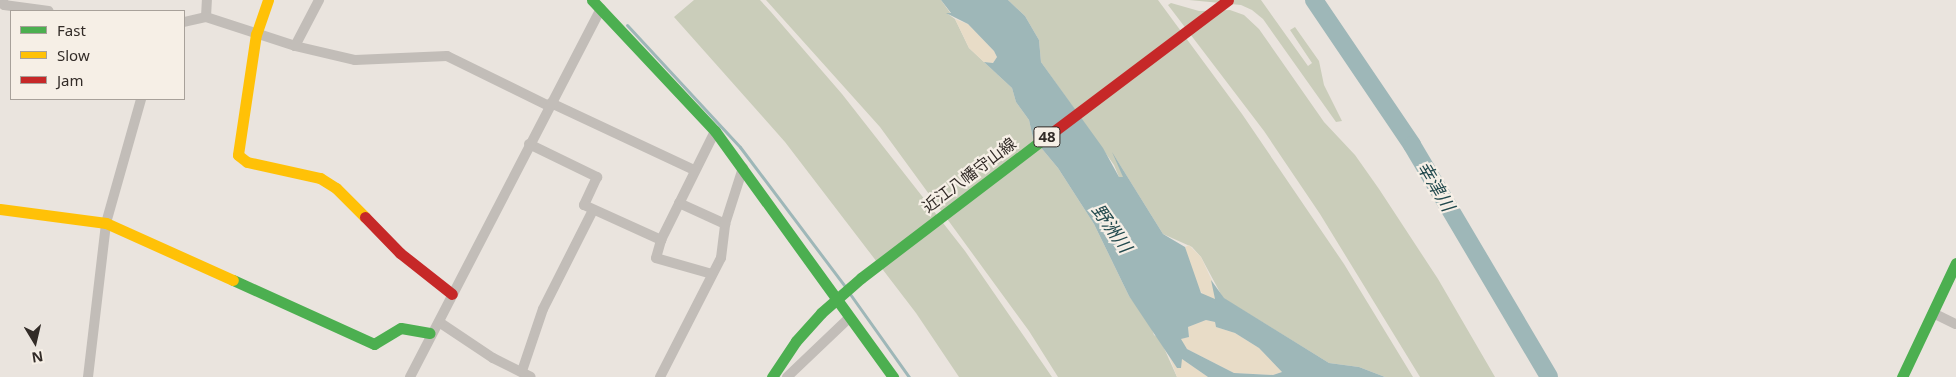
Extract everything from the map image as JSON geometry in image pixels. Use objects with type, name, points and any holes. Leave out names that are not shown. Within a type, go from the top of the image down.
[{"type":"street","points":[[3,0],[4,5],[42,10]]},
{"type":"street","points":[[206,17],[207,0]]},
{"type":"street","points":[[268,0],[256,34],[238,155],[247,162],[320,178],[336,188],[400,253],[452,294]]},
{"type":"street","points":[[295,46],[319,0]]},
{"type":"street","points":[[592,0],[715,131],[848,319],[894,377]]},
{"type":"street","name":"近江八幡守山線","points":[[772,377],[796,341],[821,313],[863,276],[1228,0]]},
{"type":"street","points":[[410,377],[430,333],[439,322],[529,144],[601,9]]},
{"type":"street","points":[[185,22],[206,17],[295,46],[356,60],[447,56],[694,170]]},
{"type":"street","points":[[88,377],[106,224],[141,100]]},
{"type":"street","points":[[712,274],[656,258],[662,240],[694,170],[715,131]]},
{"type":"street","points":[[529,144],[597,177],[584,205],[662,240]]},
{"type":"street","points":[[660,377],[721,258],[725,224],[743,168]]},
{"type":"street","points":[[679,203],[725,224]]},
{"type":"street","points":[[0,209],[106,224],[374,344],[401,328],[430,333]]},
{"type":"street","points":[[522,371],[543,309],[593,210]]},
{"type":"street","points":[[1902,377],[1956,263]]},
{"type":"street","points":[[1933,313],[1956,324]]},
{"type":"street","points":[[787,377],[848,319]]},
{"type":"street","points":[[439,322],[493,358],[531,377]]},
{"type":"green space","points":[[694,0],[760,0],[842,94],[965,251],[1052,377],[959,377],[916,313],[785,142],[674,17]]},
{"type":"green space","points":[[766,0],[941,0],[951,14],[948,14],[955,19],[969,48],[1012,88],[1016,102],[1029,120],[1033,138],[1058,168],[1094,224],[1129,296],[1150,323],[1154,335],[1160,339],[1177,377],[1058,377],[1029,331],[880,127]]},
{"type":"green space","points":[[1008,0],[1158,0],[1242,114],[1344,264],[1413,377],[1385,377],[1359,367],[1329,363],[1223,298],[1201,257],[1192,247],[1163,234],[1115,157],[1124,178],[1119,177],[1114,165],[1041,62],[1039,40],[1025,16]]},
{"type":"green space","points":[[1189,0],[1261,0],[1308,66],[1312,63],[1290,30],[1295,27],[1319,61],[1324,85],[1342,121],[1336,122],[1263,19],[1252,10],[1241,5]]},
{"type":"green space","points":[[1171,3],[1199,11],[1230,10],[1244,15],[1259,29],[1324,122],[1355,155],[1379,189],[1438,279],[1495,377],[1420,377],[1320,214],[1264,131],[1168,5]]},
{"type":"sand","points":[[955,19],[968,24],[994,51],[997,57],[993,63],[984,62],[969,48]]},
{"type":"sand","points":[[1189,245],[1201,257],[1214,285],[1215,299],[1206,298],[1197,287],[1185,247]]},
{"type":"sand","points":[[1206,320],[1215,322],[1216,327],[1235,333],[1259,348],[1282,372],[1273,375],[1234,373],[1187,349],[1180,339],[1189,337],[1188,327]]},
{"type":"sand","points":[[1169,356],[1177,368],[1182,359],[1208,377],[1177,377]]},
{"type":"water","name":"野洲川","points":[[941,0],[1008,0],[1025,16],[1039,40],[1041,62],[1103,148],[1119,177],[1123,177],[1112,152],[1163,234],[1185,247],[1201,293],[1215,299],[1211,280],[1224,298],[1329,363],[1359,367],[1385,377],[1208,377],[1182,359],[1181,368],[1177,368],[1129,296],[1094,224],[1058,168],[1033,138],[1029,120],[1016,102],[1012,88],[984,62],[993,63],[997,57],[994,51],[968,24],[946,13],[951,13]],"holes":[[[1206,320],[1215,322],[1216,327],[1235,333],[1259,348],[1282,372],[1273,375],[1234,373],[1187,349],[1181,339],[1189,337],[1188,327]]]},
{"type":"waterway","name":"幸津川","points":[[1314,0],[1412,145],[1549,377]]},
{"type":"waterway","points":[[627,25],[740,147],[844,285]]},
{"type":"waterway","points":[[850,294],[909,377]]},
{"type":"traffic: fast","points":[[592,0],[715,131],[893,377]]},
{"type":"traffic: fast","points":[[861,278],[1049,135]]},
{"type":"traffic: fast","points":[[1902,377],[1956,263]]},
{"type":"traffic: fast","points":[[821,313],[861,278]]},
{"type":"traffic: fast","points":[[233,280],[374,344],[401,328],[430,333]]},
{"type":"traffic: fast","points":[[772,377],[796,341],[821,313]]},
{"type":"traffic: slow","points":[[268,0],[256,34],[238,155],[247,162],[320,178],[336,188],[365,217]]},
{"type":"traffic: slow","points":[[0,209],[106,223],[233,280]]},
{"type":"traffic: jam","points":[[1049,135],[1228,0]]},
{"type":"traffic: jam","points":[[365,217],[400,253],[452,294]]}]
